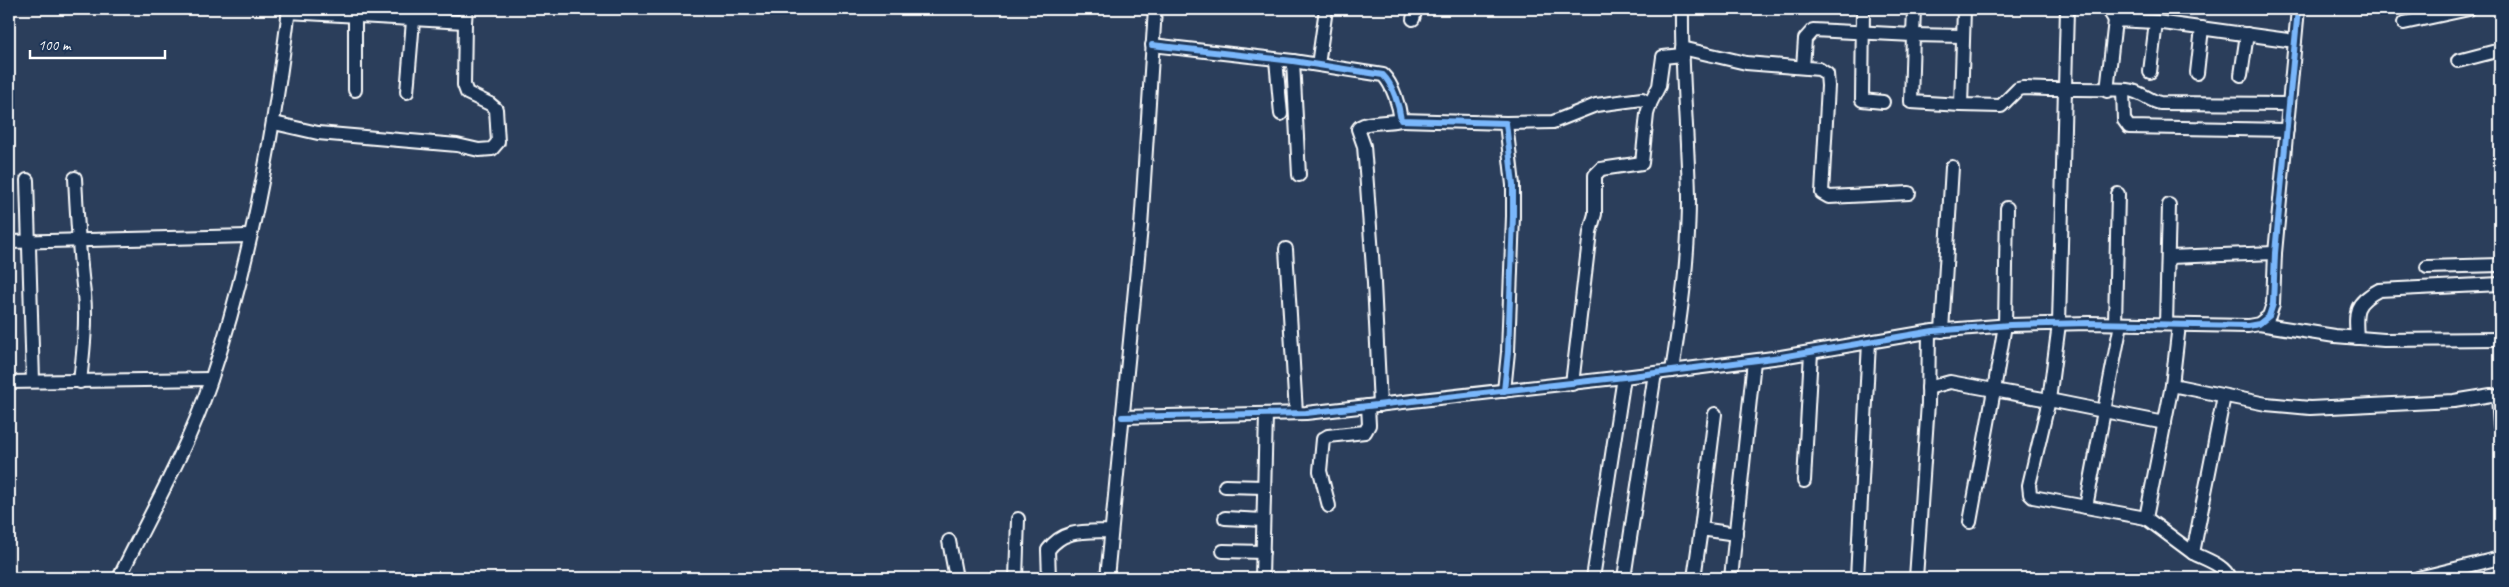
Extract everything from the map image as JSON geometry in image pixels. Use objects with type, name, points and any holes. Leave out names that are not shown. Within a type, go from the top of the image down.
[{"type":"street","points":[[274,122],[318,133],[457,145],[480,150],[492,149],[498,142],[496,109],[467,93],[464,85],[466,9]]},
{"type":"street","points":[[1107,578],[1143,208],[1155,9]]},
{"type":"street","points":[[1319,58],[1326,9]]},
{"type":"street","points":[[1672,371],[1681,311],[1688,218],[1682,9]]},
{"type":"street","points":[[1863,9],[1862,100],[1882,102]]},
{"type":"street","points":[[1914,9],[1911,102],[2001,106],[2018,89],[2065,91],[2130,90],[2151,102],[2160,104],[2290,104]]},
{"type":"street","points":[[1961,105],[1964,9]]},
{"type":"street","points":[[2067,9],[2058,324],[2049,400],[2028,485],[2030,494],[2033,497],[2146,518],[2193,553],[2222,568],[2229,578]]},
{"type":"street","points":[[2107,90],[2115,20],[2108,9]]},
{"type":"street","points":[[2259,324],[2269,316],[2273,304],[2275,253],[2298,9]]},
{"type":"street","points":[[2404,23],[2469,9]]},
{"type":"street","points":[[119,578],[188,437],[211,379],[226,334],[274,122],[288,10],[355,16],[413,14],[465,22]]},
{"type":"street","points":[[407,92],[413,14]]},
{"type":"street","points":[[355,16],[355,90]]},
{"type":"street","points":[[2115,20],[2156,22],[2295,41]]},
{"type":"street","points":[[2150,72],[2156,22]]},
{"type":"street","points":[[2197,73],[2202,28]]},
{"type":"street","points":[[1803,67],[1805,39],[1812,30],[1963,36]]},
{"type":"street","points":[[2241,75],[2247,34]]},
{"type":"street","points":[[1152,45],[1383,75],[1388,80],[1396,98],[1401,120]]},
{"type":"street","points":[[2458,61],[2500,50]]},
{"type":"street","points":[[1572,384],[1590,232],[1595,214],[1595,175],[1600,169],[1642,163],[1647,114],[1659,86],[1663,57],[1682,51],[1746,63],[1819,69],[1826,74],[1828,81],[1822,193],[1829,197],[1909,193]]},
{"type":"street","points":[[1276,60],[1281,114]]},
{"type":"street","points":[[1293,62],[1299,175]]},
{"type":"street","points":[[2123,90],[2124,120],[2129,126],[2287,130]]},
{"type":"street","points":[[1329,506],[1320,471],[1323,439],[1328,436],[1365,432],[1369,425],[1374,405],[1367,180],[1364,146],[1358,130],[1364,124],[1392,123],[1401,120],[1506,123],[1553,122],[1596,105],[1642,99],[1650,104]]},
{"type":"street","points":[[1504,391],[1508,352],[1513,216],[1513,185],[1506,123]]},
{"type":"street","points":[[1942,331],[1952,167]]},
{"type":"street","points":[[75,178],[78,240],[84,294],[84,345],[80,382]]},
{"type":"street","points":[[27,180],[34,381]]},
{"type":"street","points":[[2086,507],[2118,324],[2118,194]]},
{"type":"street","points":[[2146,518],[2172,385],[2173,325],[2168,257],[2169,204]]},
{"type":"street","points":[[1970,522],[2005,325],[2008,208]]},
{"type":"street","points":[[9,242],[249,236]]},
{"type":"street","points":[[1286,249],[1296,413]]},
{"type":"street","points":[[2168,257],[2275,253]]},
{"type":"street","points":[[2427,267],[2500,265]]},
{"type":"street","points":[[2357,338],[2358,308],[2364,297],[2379,290],[2500,284]]},
{"type":"street","points":[[1122,417],[1296,413],[1374,405],[1624,378],[1811,352],[1929,332],[2005,325],[2248,326],[2259,324],[2357,338],[2500,339]]},
{"type":"street","points":[[1916,578],[1928,388],[1929,332]]},
{"type":"street","points":[[1857,578],[1869,342]]},
{"type":"street","points":[[1804,482],[1811,352]]},
{"type":"street","points":[[1731,578],[1754,360]]},
{"type":"street","points":[[1624,578],[1655,373]]},
{"type":"street","points":[[1593,578],[1624,378]]},
{"type":"street","points":[[9,382],[211,379]]},
{"type":"street","points":[[1928,388],[1950,382],[2165,423]]},
{"type":"street","points":[[2172,385],[2266,404],[2310,408],[2454,401],[2491,395],[2499,397],[2500,426]]},
{"type":"street","points":[[2193,553],[2224,396]]},
{"type":"street","points":[[1262,578],[1266,414]]},
{"type":"street","points":[[1694,578],[1715,414]]},
{"type":"street","points":[[1225,486],[1264,487]]},
{"type":"street","points":[[1225,518],[1264,520]]},
{"type":"street","points":[[1016,578],[1018,519]]},
{"type":"street","points":[[1701,529],[1736,534]]},
{"type":"street","points":[[1049,578],[1048,550],[1061,536],[1071,532],[1111,531]]},
{"type":"street","points":[[949,541],[956,578]]},
{"type":"street","points":[[1223,551],[1263,552]]},
{"type":"street","points":[[2418,578],[2443,574],[2500,558]]},
{"type":"cycle path","points":[[1122,417],[1306,413],[1781,357],[1933,331],[2010,325],[2089,323],[2248,326],[2259,324],[2269,316],[2273,304],[2275,253],[2298,9]]},
{"type":"cycle path","points":[[1152,45],[1293,61],[1383,75],[1390,84],[1395,96],[1401,120],[1506,123],[1513,185],[1513,216],[1508,352],[1504,391]]}]
